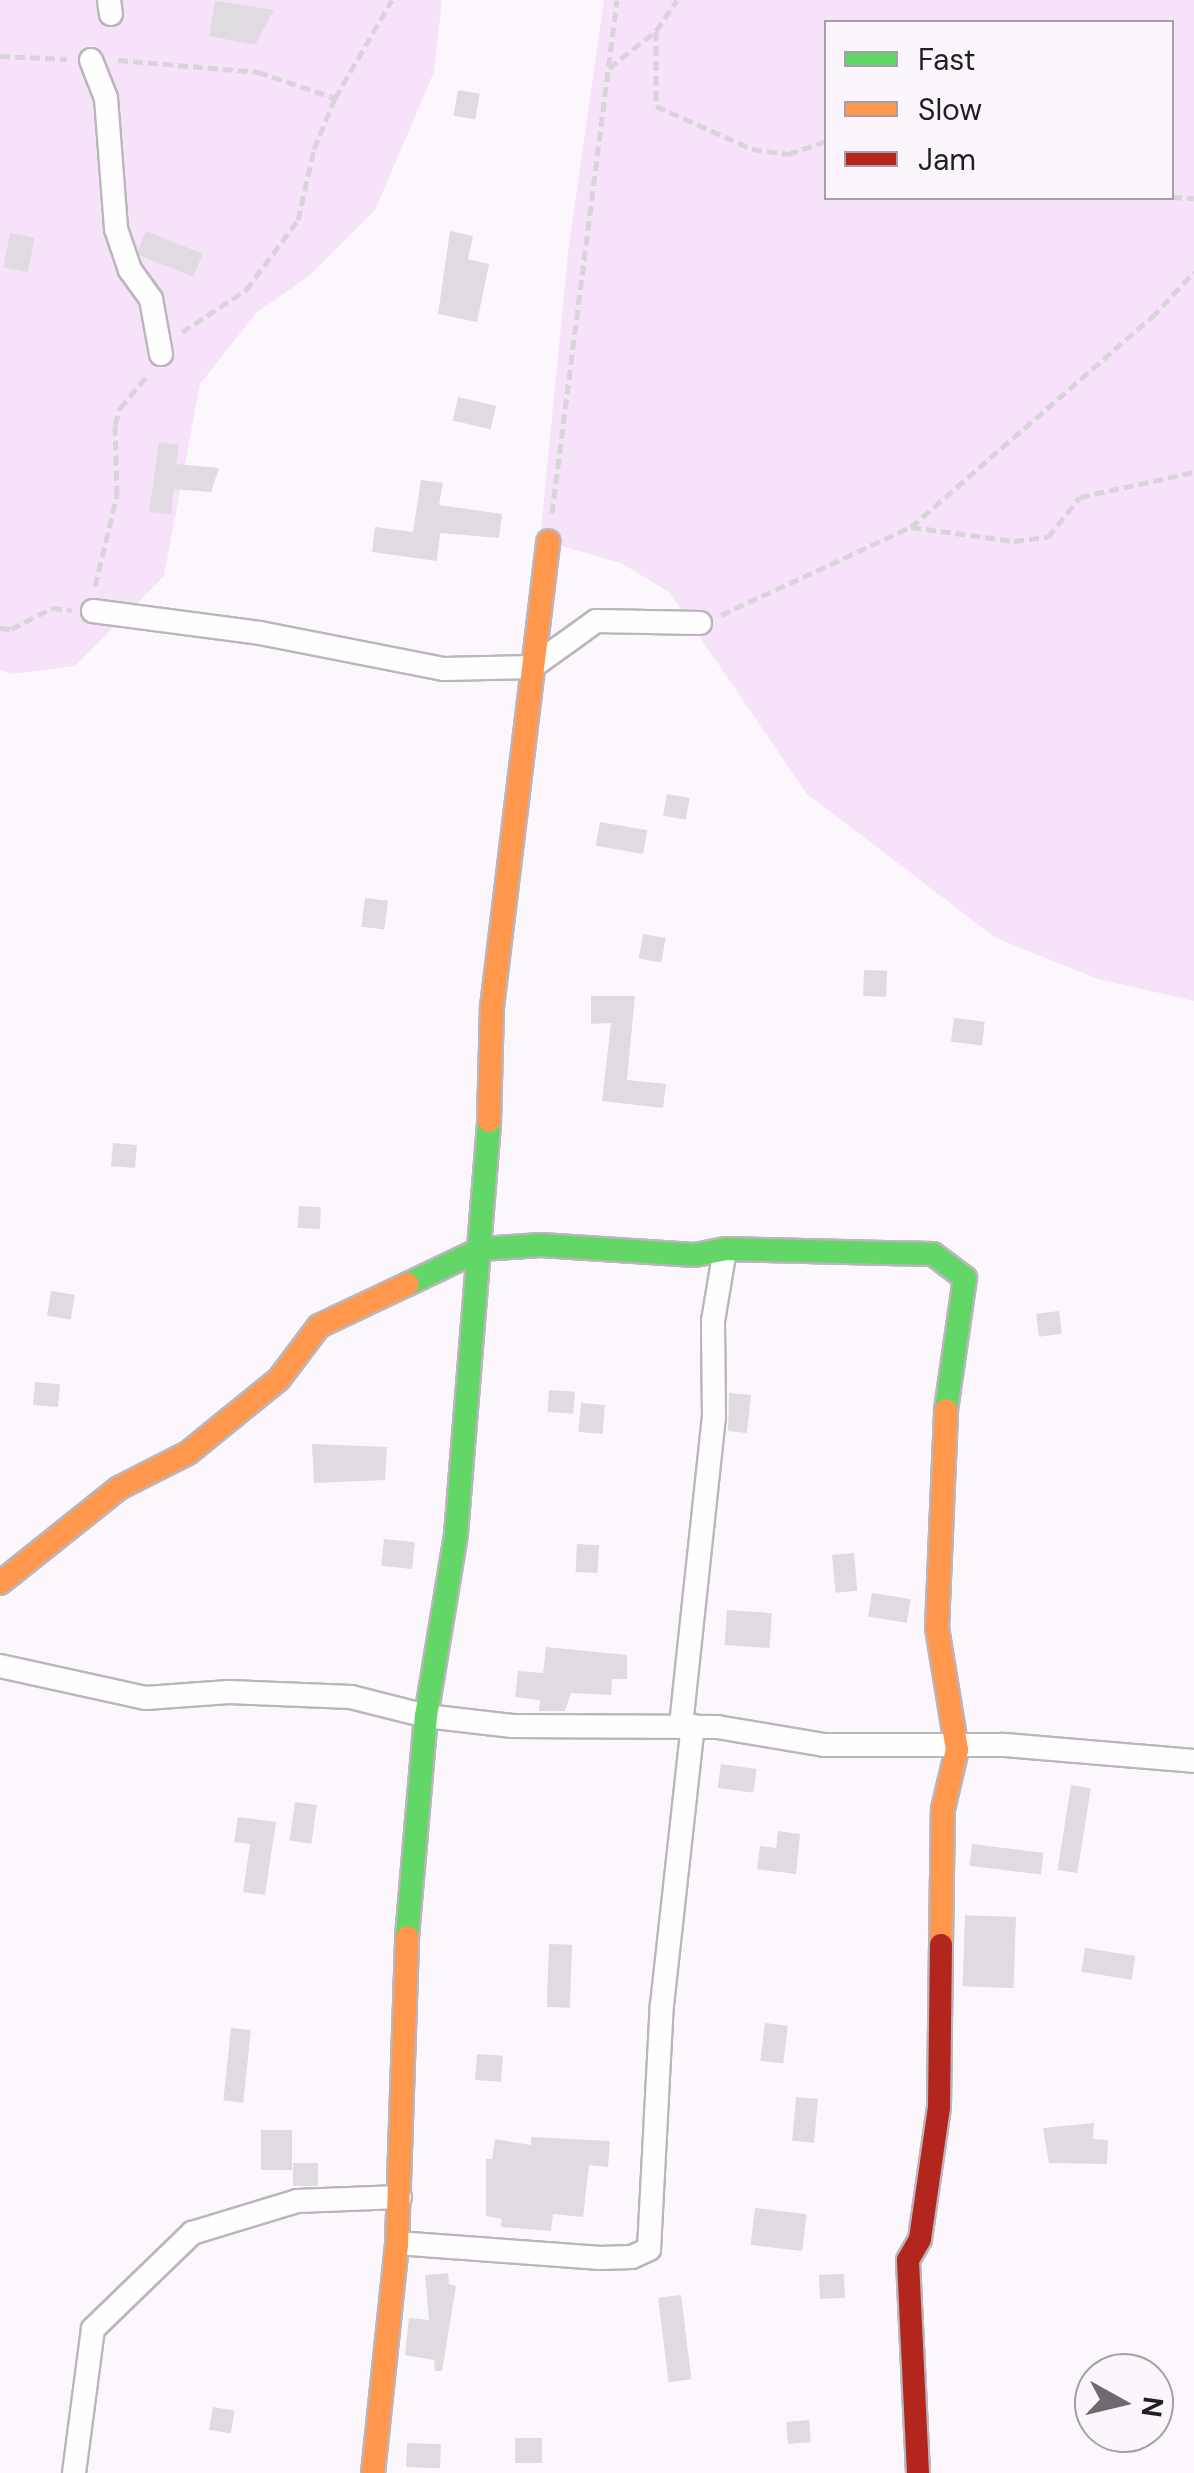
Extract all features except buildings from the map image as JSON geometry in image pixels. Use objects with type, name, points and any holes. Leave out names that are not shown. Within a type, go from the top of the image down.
[{"type":"street","points":[[91,60],[106,98],[116,229],[130,270],[151,299],[161,354]]},
{"type":"street","points":[[374,2473],[397,2243],[408,1919],[426,1716],[456,1534],[481,1248],[492,1007],[548,541]]},
{"type":"street","points":[[93,611],[260,633],[444,669],[532,667],[596,622],[700,624]]},
{"type":"street","points":[[0,1583],[118,1488],[188,1452],[233,1416],[278,1379],[319,1326],[481,1248],[695,1256],[724,1249],[896,1249],[932,1254],[965,1278],[947,1382],[938,1610],[957,1750],[943,1809],[939,2107],[920,2240],[908,2260],[918,2473]]},
{"type":"street","points":[[397,2243],[600,2258],[632,2258],[649,2249],[662,2005],[714,1418],[712,1321],[724,1249]]},
{"type":"street","points":[[0,1666],[146,1698],[229,1692],[351,1697],[426,1716],[512,1726],[687,1725],[824,1745],[957,1750],[1004,1745],[1194,1761]]},
{"type":"street","points":[[74,2473],[92,2329],[192,2233],[297,2201],[400,2197]]},
{"type":"path","points":[[0,628],[52,608],[93,611],[118,495],[115,425],[120,408],[161,354],[190,324],[246,290],[298,220],[314,149],[335,98],[392,0]]},
{"type":"path","points":[[548,541],[617,0]]},
{"type":"path","points":[[608,69],[656,31],[677,0]]},
{"type":"path","points":[[656,31],[656,106],[752,149],[788,154],[824,142]]},
{"type":"path","points":[[0,56],[154,59],[258,72],[335,98]]},
{"type":"path","points":[[700,624],[809,580],[911,528],[1152,317],[1194,272]]},
{"type":"path","points":[[911,528],[1014,541],[1048,537],[1080,498],[1194,472]]},
{"type":"shaded area","points":[[0,0],[442,0],[434,72],[375,210],[309,276],[256,313],[200,384],[164,576],[75,666],[12,674],[0,670]]},
{"type":"shaded area","points":[[604,0],[1194,0],[1194,1001],[1098,979],[996,938],[807,794],[669,592],[621,563],[540,540],[568,253]]},
{"type":"traffic: fast","points":[[407,1937],[426,1716],[456,1534],[489,1121]]},
{"type":"traffic: fast","points":[[408,1284],[481,1249],[541,1245],[695,1255],[725,1249],[933,1254],[965,1278],[946,1410]]},
{"type":"traffic: slow","points":[[489,1121],[492,1007],[548,541]]},
{"type":"traffic: slow","points":[[0,1583],[119,1488],[188,1453],[279,1379],[319,1326],[408,1284]]},
{"type":"traffic: slow","points":[[941,1945],[943,1809],[957,1750],[937,1628],[946,1410]]},
{"type":"traffic: slow","points":[[373,2473],[397,2243],[407,1937]]},
{"type":"traffic: jam","points":[[918,2473],[908,2260],[920,2239],[939,2107],[941,1945]]}]
